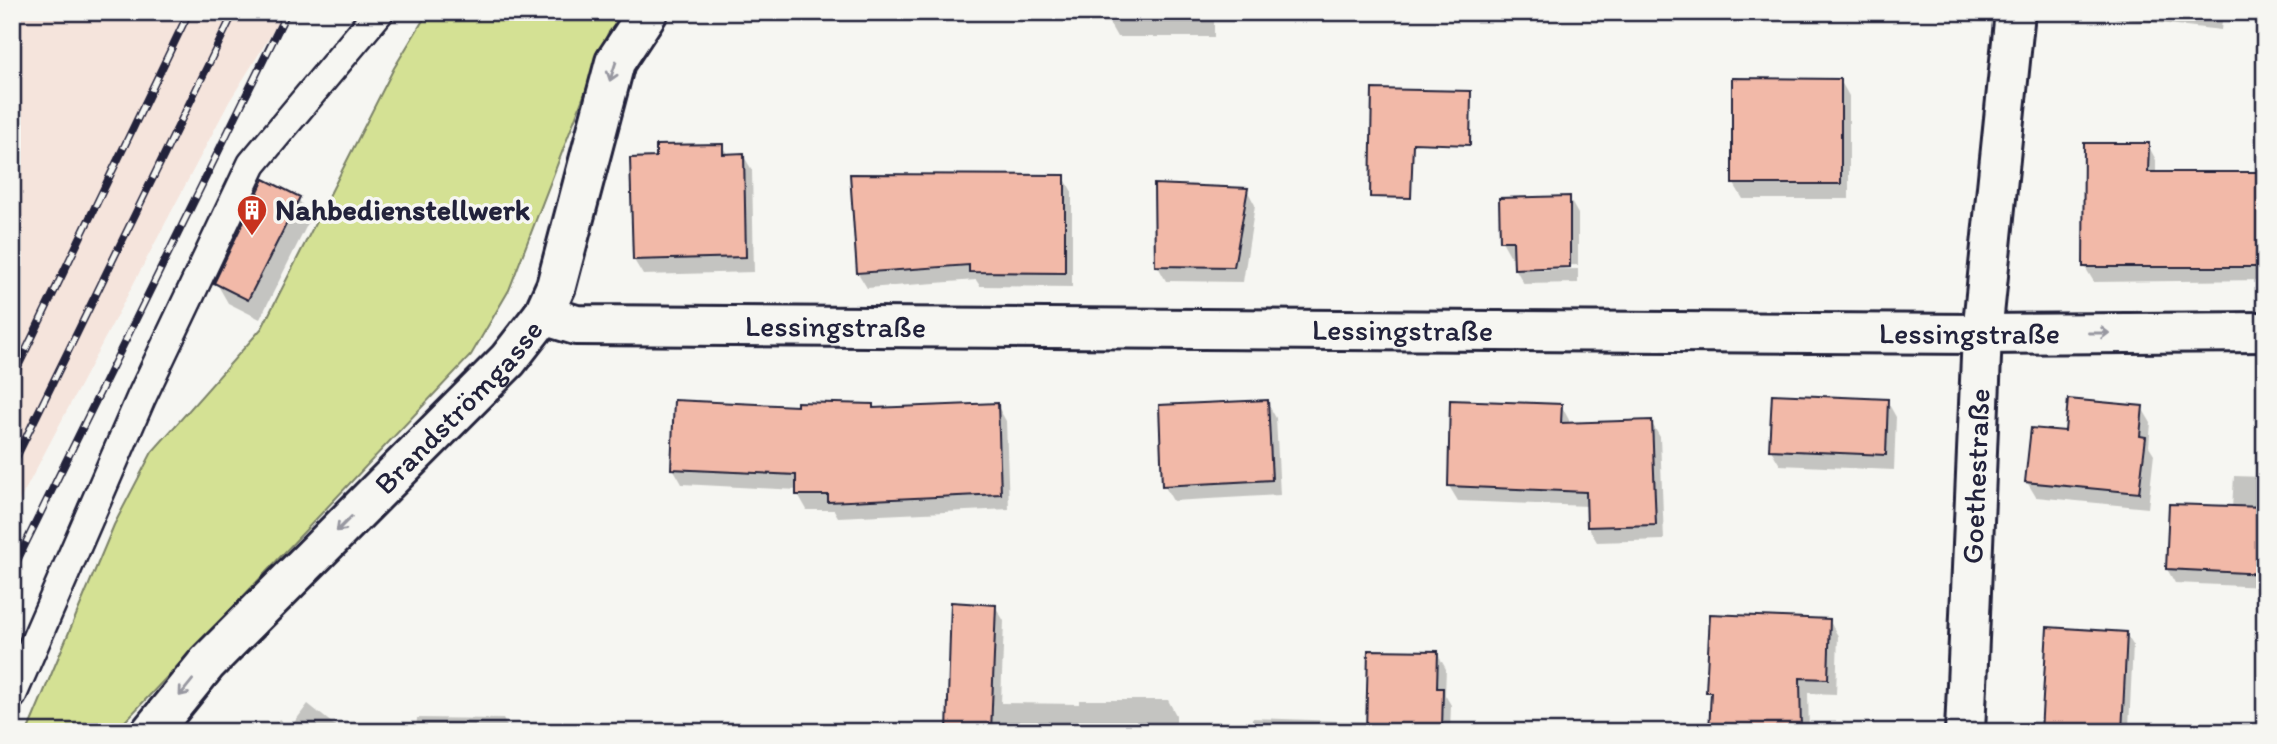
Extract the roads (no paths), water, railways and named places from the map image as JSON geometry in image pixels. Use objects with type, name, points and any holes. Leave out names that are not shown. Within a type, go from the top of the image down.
[{"type":"street","name":"Brandströmgasse","points":[[151,732],[206,663],[508,360],[543,315],[556,286],[615,62],[648,12]]},
{"type":"street","name":"Goethestraße","points":[[1965,732],[1982,334],[2015,12]]},
{"type":"street","name":"Lessingstraße","points":[[543,315],[576,325],[1982,334],[2265,332]]},
{"type":"lane","points":[[12,695],[141,398],[252,164],[379,12]]},
{"type":"railway","points":[[12,379],[189,12]]},
{"type":"railway","points":[[12,466],[234,12]]},
{"type":"railway","points":[[12,571],[287,12]]},
{"type":"place","name":"Nahbedienstellwerk","points":[[252,237]]}]
